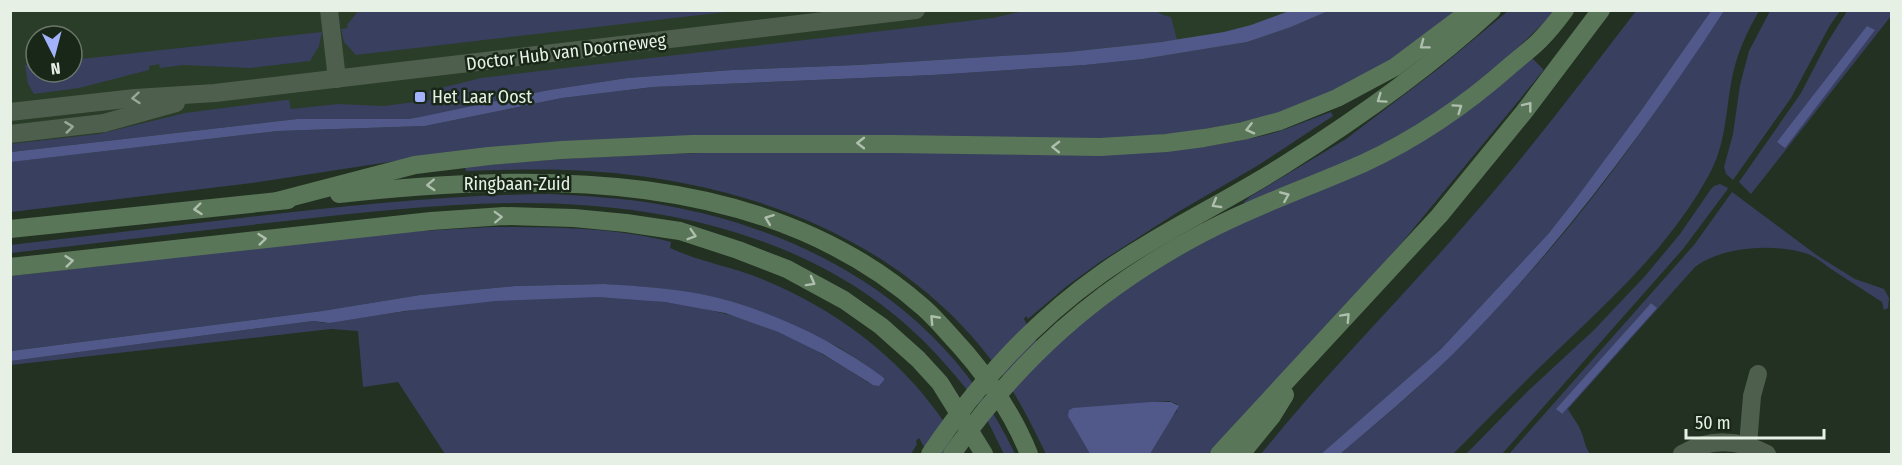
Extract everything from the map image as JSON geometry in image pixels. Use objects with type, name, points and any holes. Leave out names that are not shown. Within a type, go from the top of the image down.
[{"type":"main road","points":[[277,201],[415,165],[562,150],[692,144],[1100,147],[1204,138],[1280,121],[1337,98],[1395,67],[1471,10]]},
{"type":"main road","points":[[930,454],[949,426],[1000,363],[1042,322],[1100,275],[1147,244],[1284,165],[1345,124],[1436,60],[1492,10]]},
{"type":"main road","points":[[956,449],[1010,379],[1076,317],[1118,284],[1202,233],[1365,162],[1435,124],[1481,91],[1538,42],[1565,10]]},
{"type":"main road","points":[[1219,454],[1439,216],[1524,112],[1601,10]]},
{"type":"main road","name":"Ringbaan-Zuid","points":[[10,229],[412,186],[559,182],[617,186],[689,196],[759,215],[804,232],[879,273],[925,308],[975,361],[1003,402],[1029,454]]},
{"type":"main road","name":"Ringbaan-Zuid","points":[[10,267],[431,220],[504,216],[574,218],[680,231],[738,249],[788,269],[844,300],[881,326],[918,359],[940,383],[984,454]]},
{"type":"main road","points":[[1240,454],[1272,416],[1306,360]]},
{"type":"street","points":[[329,10],[337,79]]},
{"type":"street","name":"Doctor Hub van Doorneweg","points":[[10,112],[337,79],[774,19],[916,10]]},
{"type":"street","name":"Doctor Hub van Doorneweg","points":[[10,134],[104,123],[215,93]]},
{"type":"street","points":[[1748,445],[1752,396],[1758,374]]},
{"type":"street","points":[[1682,454],[1692,447],[1721,442],[1748,445],[1767,454]]},
{"type":"shaded area","points":[[1292,10],[1328,11],[1247,42],[1143,59],[933,75],[653,87],[562,98],[425,126],[278,131],[11,162],[11,152],[297,119],[408,119],[549,90],[627,78],[732,70],[1068,52],[1161,42],[1224,32]]},
{"type":"shaded area","points":[[11,11],[1341,11],[1237,49],[1156,61],[677,61],[425,106],[11,147]]},
{"type":"shaded area","points":[[358,11],[735,11],[356,55],[344,42],[341,29],[348,28],[347,25]]},
{"type":"shaded area","points":[[1023,11],[1156,11],[1171,17],[1177,40],[1068,52],[732,70],[627,78],[549,90],[408,119],[297,119],[11,152],[10,144],[99,134],[185,113],[286,100],[289,100],[291,109],[338,104],[384,106],[430,100],[429,91],[481,78],[993,18]]},
{"type":"shaded area","points":[[1328,11],[1460,11],[1386,64],[1325,96],[1259,119],[1194,131],[1127,138],[454,152],[252,183],[11,212],[10,162],[278,131],[425,126],[562,98],[653,87],[933,75],[1143,59],[1247,42]]},
{"type":"shaded area","points":[[1508,11],[1556,11],[1504,61],[1440,111],[1371,152],[1245,204],[1244,202],[1251,196],[1346,139],[1438,69]]},
{"type":"shaded area","points":[[1636,11],[1711,11],[1640,112],[1549,233],[1441,349],[1321,454],[1261,454],[1311,394],[1491,195]]},
{"type":"shaded area","points":[[1711,11],[1724,11],[1630,146],[1563,233],[1527,275],[1452,355],[1397,406],[1340,454],[1321,454],[1441,349],[1549,233],[1640,112]]},
{"type":"shaded area","points":[[1724,11],[1759,11],[1737,60],[1723,137],[1716,160],[1676,226],[1655,251],[1611,299],[1453,454],[1340,454],[1453,354],[1552,246],[1589,202],[1629,148]]},
{"type":"shaded area","points":[[1770,11],[1840,11],[1791,98],[1733,180],[1726,174],[1724,167],[1733,134],[1740,85],[1749,51]]},
{"type":"shaded area","points":[[1847,11],[1891,11],[1891,16],[1751,194],[1739,182],[1801,93]]},
{"type":"shaded area","points":[[1867,26],[1875,30],[1785,148],[1777,142]]},
{"type":"shaded area","points":[[322,32],[319,46],[310,61],[250,68],[183,65],[160,68],[159,64],[149,66],[149,70],[79,88],[34,94],[28,84],[84,84],[84,59]]},
{"type":"shaded area","points":[[1531,57],[1543,71],[1404,240],[1208,454],[1150,454],[1177,411],[1177,404],[1169,401],[1070,409],[1070,419],[1090,454],[1046,454],[1007,382],[967,331],[921,288],[869,252],[814,223],[754,201],[693,185],[630,175],[566,170],[466,171],[465,167],[578,158],[749,152],[862,151],[1048,155],[1134,153],[1177,150],[1262,136],[1331,112],[1333,116],[1257,166],[1178,212],[1100,262],[1028,319],[1026,316],[1024,319],[1043,354],[1078,324],[1145,275],[1219,234],[1261,214],[1339,183]]},
{"type":"shaded area","points":[[1720,184],[1728,188],[1727,190],[1683,249],[1502,454],[1466,454],[1529,390],[1594,330],[1645,276],[1680,234],[1711,189]]},
{"type":"shaded area","points":[[1732,192],[1818,256],[1855,279],[1884,289],[1889,298],[1888,308],[1884,310],[1882,302],[1808,254],[1780,248],[1765,248],[1734,251],[1707,260],[1695,267],[1568,409],[1580,428],[1590,454],[1509,454],[1694,245]],"holes":[[[1651,303],[1656,308],[1561,414],[1557,409]]]},
{"type":"shaded area","points":[[550,194],[635,201],[719,218],[773,235],[824,258],[871,286],[914,319],[953,359],[987,403],[1015,454],[1004,454],[982,411],[964,386],[937,355],[895,315],[848,282],[798,256],[744,235],[689,220],[632,210],[574,204],[487,204],[337,215],[11,253],[10,245],[357,205],[472,196]]},
{"type":"shaded area","points":[[490,227],[581,229],[649,237],[671,242],[670,248],[681,253],[746,273],[784,289],[836,318],[883,353],[924,395],[963,454],[928,454],[919,438],[911,454],[445,454],[398,382],[363,387],[358,331],[331,329],[11,365],[10,361],[313,321],[325,323],[473,303],[575,297],[625,298],[674,303],[722,313],[761,325],[834,361],[869,383],[863,363],[840,348],[788,323],[704,295],[657,288],[604,284],[515,286],[420,295],[322,311],[11,351],[11,276],[387,233]]},
{"type":"shaded area","points":[[604,284],[689,292],[749,307],[797,326],[843,350],[884,380],[879,386],[873,385],[823,354],[778,332],[725,313],[665,302],[598,297],[496,301],[405,311],[329,323],[313,321],[11,361],[11,351],[322,311],[420,295],[515,286]]},
{"type":"shaded area","points":[[1651,303],[1657,308],[1562,414],[1556,409]]},
{"type":"shaded area","points":[[1171,402],[1179,406],[1150,454],[1090,454],[1068,416],[1069,410],[1073,408]]},
{"type":"place","name":"Het Laar Oost","points":[[420,97]]}]
